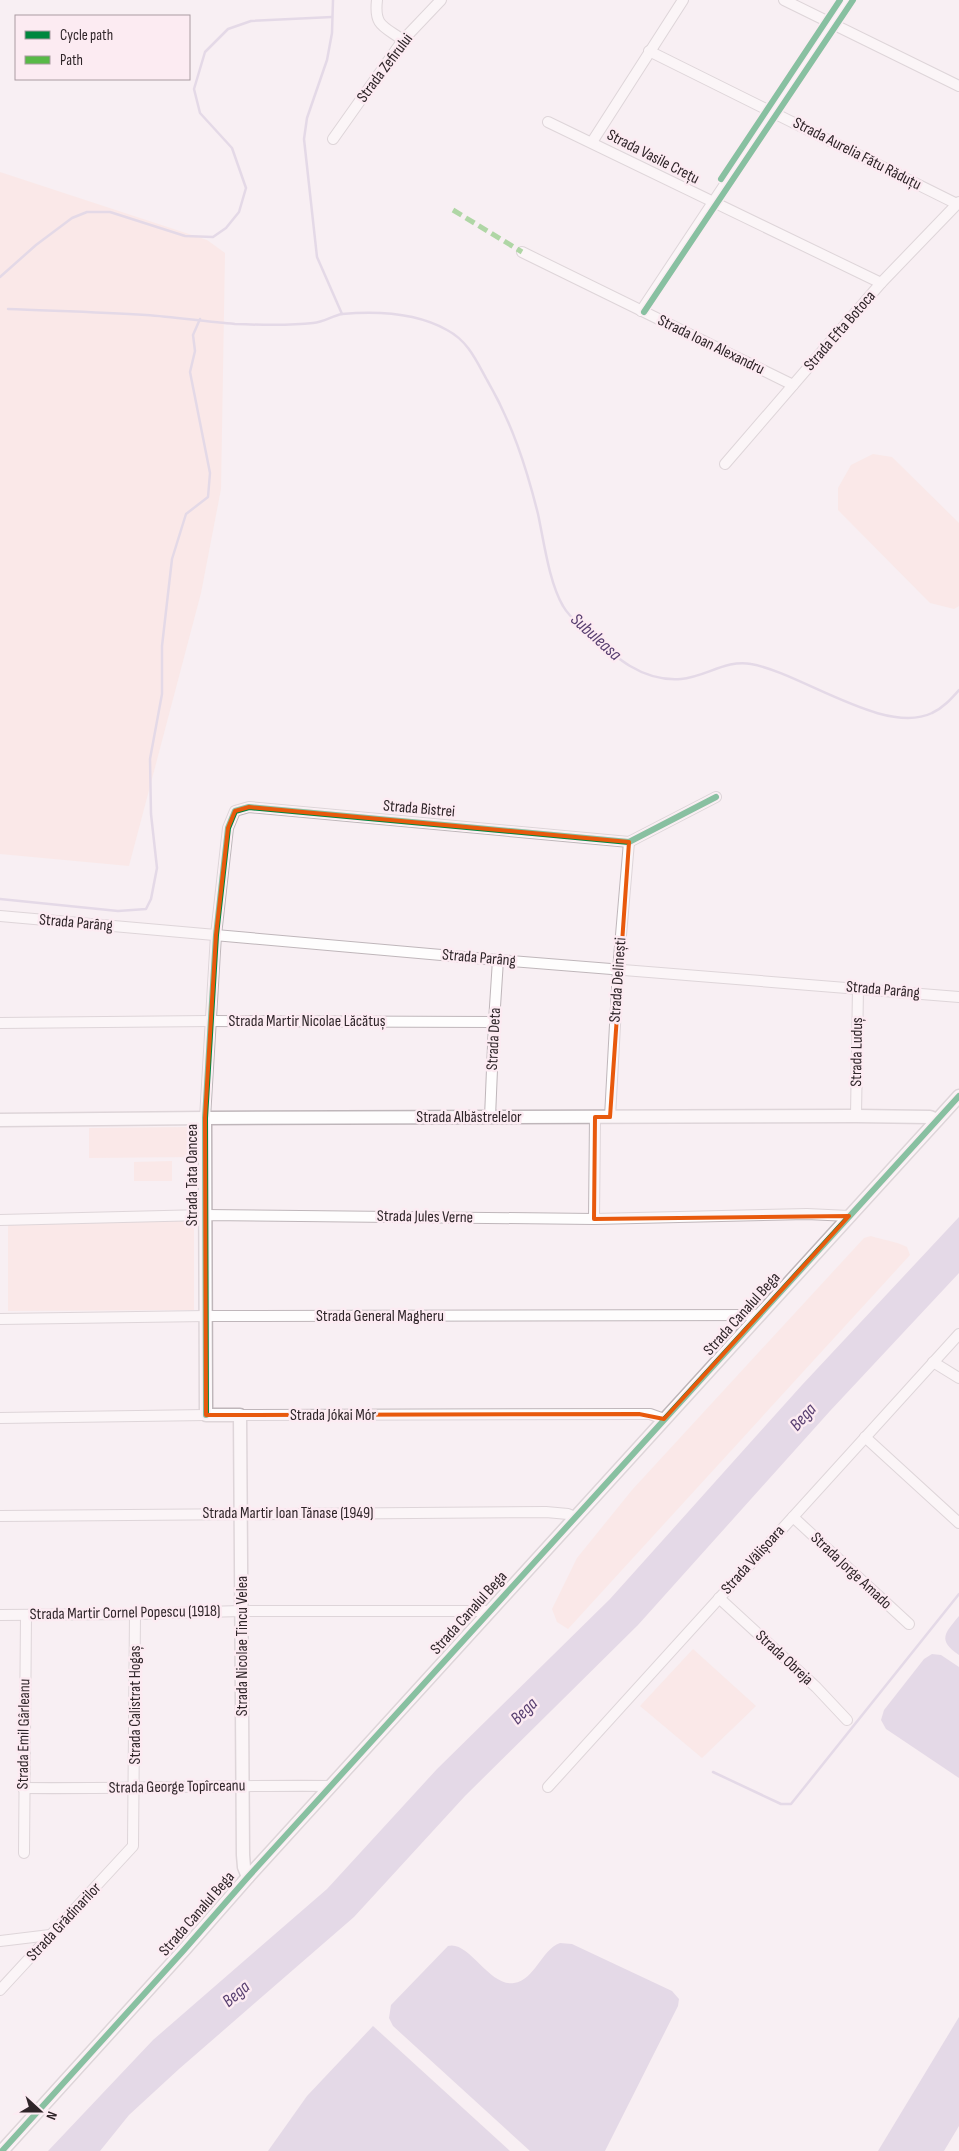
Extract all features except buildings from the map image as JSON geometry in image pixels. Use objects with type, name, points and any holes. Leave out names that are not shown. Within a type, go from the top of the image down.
[{"type":"street","points":[[376,0],[376,18],[402,40]]},
{"type":"street","name":"Strada Zefirului","points":[[333,139],[402,40],[441,0]]},
{"type":"street","points":[[592,142],[683,0]]},
{"type":"street","points":[[784,0],[959,86]]},
{"type":"street","points":[[641,311],[847,0]]},
{"type":"street","name":"Strada Aurelia Fătu Răduțu","points":[[649,51],[958,203]]},
{"type":"street","name":"Strada Vasile Crețu","points":[[548,122],[881,284]]},
{"type":"street","name":"Strada Efta Botoca","points":[[725,464],[881,284],[958,203]]},
{"type":"street","name":"Strada Ioan Alexandru","points":[[522,252],[793,385]]},
{"type":"street","points":[[629,842],[716,797]]},
{"type":"street","name":"Strada Bistrei","points":[[216,935],[228,828],[235,811],[242,808],[249,807],[629,842]]},
{"type":"street","name":"Strada Delinești","points":[[610,1117],[618,970],[629,842]]},
{"type":"street","name":"Strada Parâng","points":[[0,916],[498,960],[959,997]]},
{"type":"street","name":"Strada Tata Oancea","points":[[206,1415],[205,1118],[216,935]]},
{"type":"street","name":"Strada Deta","points":[[490,1117],[498,960]]},
{"type":"street","name":"Strada Luduș","points":[[856,1116],[858,988]]},
{"type":"street","name":"Strada Martir Nicolae Lăcătuș","points":[[0,1023],[211,1021],[494,1022]]},
{"type":"street","name":"Strada Canalul Bega","points":[[2,2151],[248,1877],[959,1096]]},
{"type":"street","name":"Strada Albăstrelelor","points":[[0,1120],[856,1116],[930,1117],[936,1120]]},
{"type":"street","points":[[594,1220],[595,1117]]},
{"type":"street","name":"Strada Jules Verne","points":[[0,1220],[205,1215],[594,1220],[807,1214],[849,1216]]},
{"type":"street","name":"Strada General Magheru","points":[[0,1319],[206,1316],[759,1315]]},
{"type":"street","name":"Strada Vălișoara","points":[[548,1787],[959,1334]]},
{"type":"street","points":[[934,1362],[959,1378]]},
{"type":"street","name":"Strada Jókai Mór","points":[[0,1418],[206,1415],[650,1414],[664,1419]]},
{"type":"street","name":"Strada Nicolae Tincu Velea","points":[[240,1415],[243,1855],[244,1867],[248,1877]]},
{"type":"street","points":[[865,1437],[959,1523]]},
{"type":"street","name":"Strada Martir Ioan Tănase (1949)","points":[[0,1516],[546,1512],[568,1514],[575,1517]]},
{"type":"street","name":"Strada Jorge Amado","points":[[793,1517],[909,1624]]},
{"type":"street","name":"Strada Obreja","points":[[719,1598],[816,1687],[848,1720]]},
{"type":"street","name":"Strada Martir Cornel Popescu (1918)","points":[[0,1615],[241,1611],[490,1611]]},
{"type":"street","name":"Strada Calistrat Hogaș","points":[[128,1854],[133,1846],[134,1837],[135,1614]]},
{"type":"street","name":"Strada Emil Gârleanu","points":[[24,1853],[23,1788],[26,1615]]},
{"type":"street","name":"Strada George Topîrceanu","points":[[23,1788],[134,1789],[243,1785],[331,1786]]},
{"type":"street","name":"Strada Grădinarilor","points":[[0,1990],[128,1854]]},
{"type":"street","points":[[0,1941],[50,1935]]},
{"type":"highlighted area","points":[[249,807],[629,842],[610,1117],[595,1117],[594,1219],[849,1216],[664,1419],[639,1414],[206,1415],[205,1118],[216,935],[228,828],[235,811]]},
{"type":"shaded area","points":[[0,172],[207,240],[225,253],[221,489],[201,593],[129,866],[0,854]]},
{"type":"shaded area","points":[[873,454],[892,457],[959,523],[959,606],[954,609],[930,603],[838,510],[838,488],[851,465]]},
{"type":"shaded area","points":[[195,1127],[195,1157],[89,1158],[89,1128]]},
{"type":"shaded area","points":[[172,1161],[172,1181],[134,1181],[134,1162]]},
{"type":"shaded area","points":[[194,1221],[194,1310],[8,1311],[8,1222]]},
{"type":"shaded area","points":[[871,1236],[907,1247],[910,1255],[568,1629],[557,1622],[552,1609],[577,1558],[632,1490],[864,1238]]},
{"type":"shaded area","points":[[693,1649],[756,1706],[702,1758],[640,1706]]},
{"type":"water","name":"Bega","points":[[959,1217],[959,1273],[830,1411],[638,1625],[465,1796],[354,1917],[179,2069],[129,2115],[100,2151],[48,2151],[153,2040],[327,1889],[437,1769],[610,1599],[802,1385]]},
{"type":"water","points":[[959,1616],[959,1655],[948,1645],[946,1636],[950,1627]]},
{"type":"water","points":[[932,1654],[941,1655],[959,1667],[959,1778],[886,1729],[881,1720],[884,1710],[924,1659]]},
{"type":"water","points":[[560,1943],[572,1944],[672,1991],[679,1999],[678,2006],[605,2151],[530,2151],[393,2026],[389,2018],[391,2005],[448,1946],[456,1946],[464,1950],[496,1978],[514,1983],[521,1981],[533,1971],[548,1952]]},
{"type":"water","points":[[959,2017],[959,2126],[944,2151],[878,2151]]},
{"type":"water","points":[[373,2026],[510,2151],[268,2151],[307,2096]]},
{"type":"waterway","points":[[333,0],[332,33],[327,60],[307,118],[304,139],[317,257],[342,314]]},
{"type":"waterway","points":[[0,277],[36,245],[72,218],[87,212],[110,212],[185,236],[213,237],[226,228],[239,212],[246,188],[232,148],[200,113],[194,89],[205,52],[228,29],[251,21],[332,17]]},
{"type":"waterway","name":"Subuleasa","points":[[8,309],[146,315],[235,324],[265,325],[313,323],[342,314],[382,313],[396,314],[435,324],[454,334],[466,345],[504,412],[528,479],[554,585],[563,606],[574,620],[619,659],[642,672],[667,679],[690,678],[733,664],[751,664],[794,679],[867,710],[891,716],[913,718],[932,713],[943,706],[959,690]]},
{"type":"waterway","points":[[0,899],[118,911],[146,909],[151,899],[157,868],[151,814],[150,759],[162,694],[162,646],[172,559],[186,514],[208,497],[210,473],[190,372],[195,351],[193,335],[200,319]]},
{"type":"waterway","points":[[713,1772],[781,1804],[791,1804],[959,1594]]},
{"type":"marked path","points":[[453,210],[522,252]]},
{"type":"cycle path","points":[[721,179],[840,0]]},
{"type":"cycle path","points":[[644,312],[853,0]]},
{"type":"cycle path","points":[[206,1415],[205,1118],[216,935],[228,828],[235,811],[249,807],[629,842],[716,797]]},
{"type":"cycle path","points":[[2,2151],[248,1877],[959,1096]]}]
